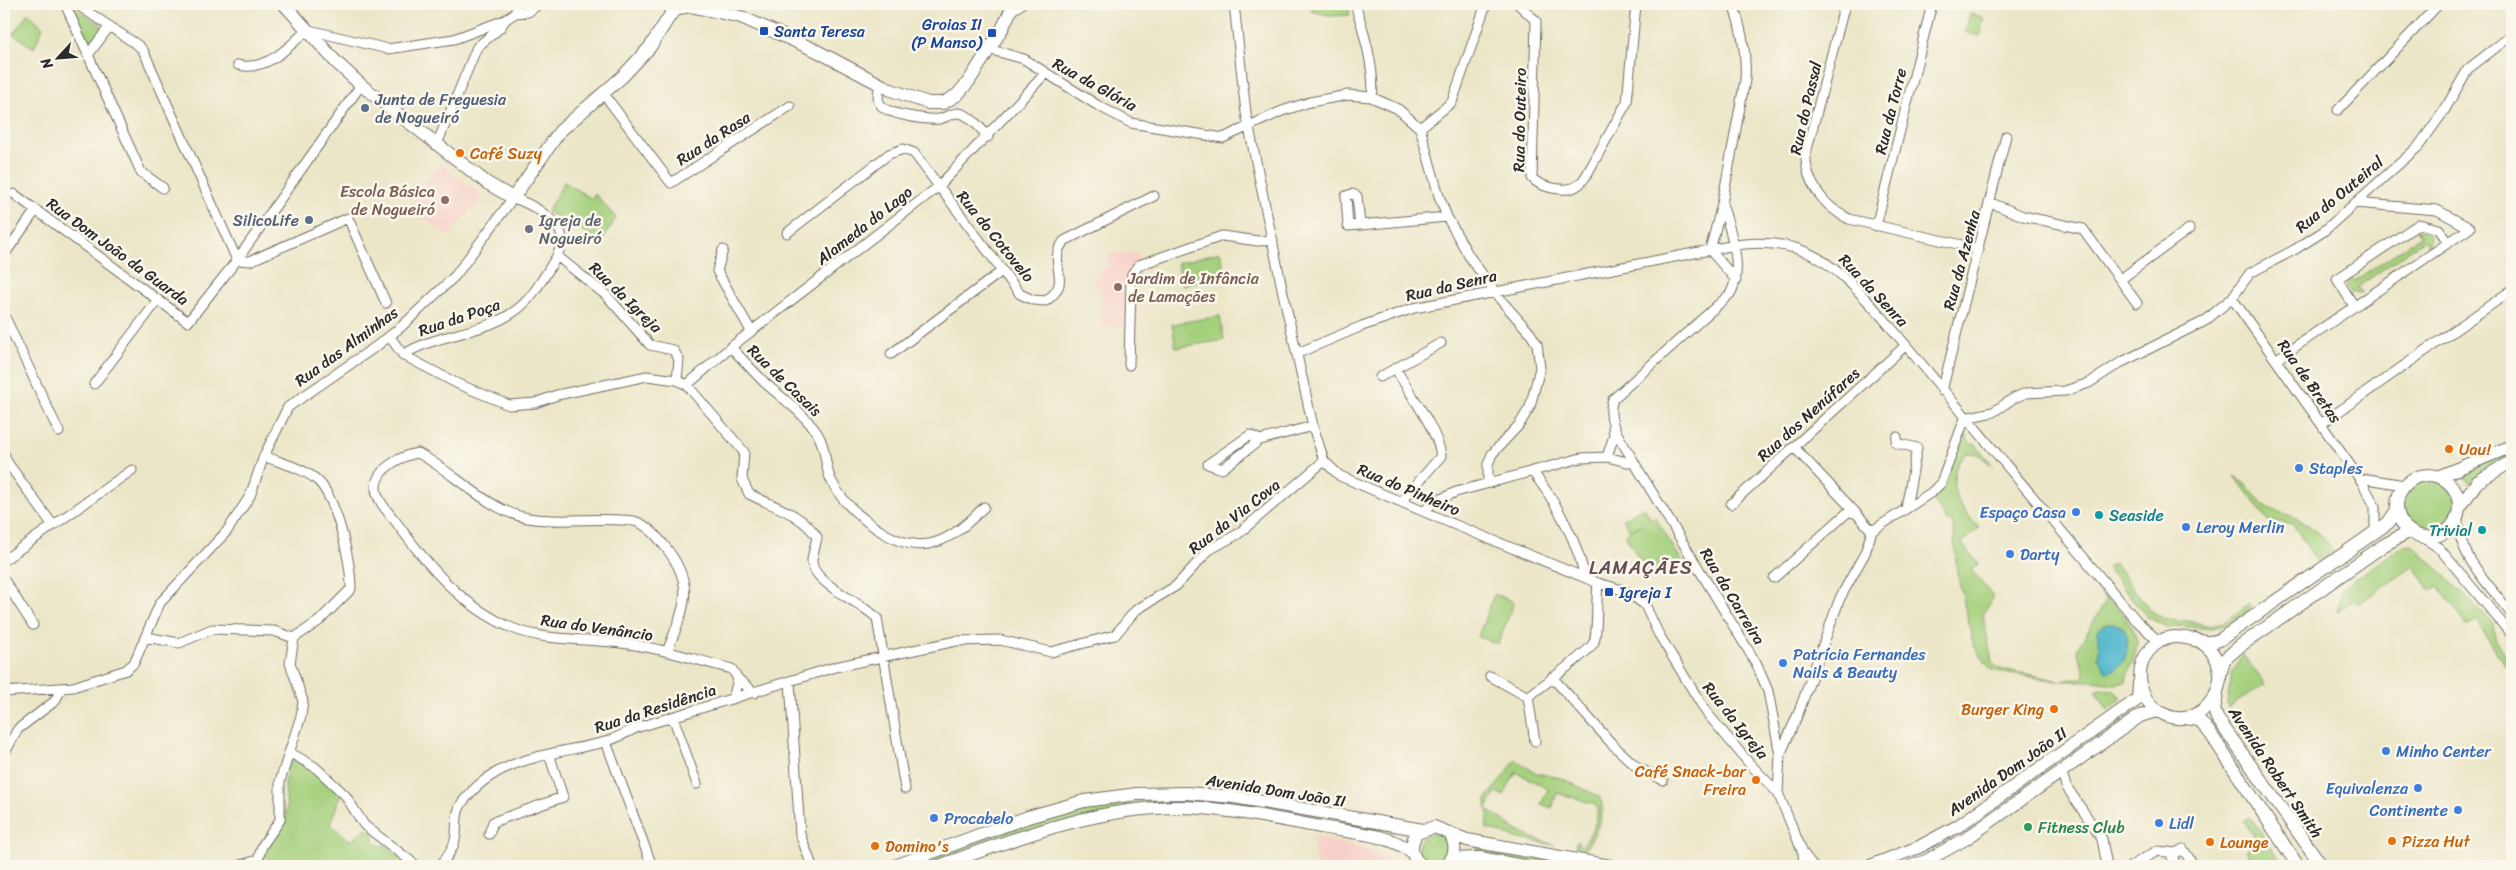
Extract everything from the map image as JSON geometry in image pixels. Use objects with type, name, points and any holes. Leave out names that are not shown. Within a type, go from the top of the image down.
[{"type":"main road","points":[[284,4],[336,62],[361,85],[487,183],[513,198],[560,131],[603,93],[650,47],[671,14],[684,5],[741,17],[815,50],[880,85],[915,100],[928,103],[943,102],[956,95],[969,81],[1011,5]]},
{"type":"main road","points":[[2410,530],[2384,545],[2240,646],[2224,660],[2217,693],[2203,710],[2180,717],[2165,714],[2148,702],[2143,694],[2140,678],[2142,663],[2150,650],[2163,640],[2179,636],[2212,643],[2229,634],[2390,521],[2397,510],[2398,499],[2404,485],[2410,480],[2424,474],[2440,476],[2512,446]]},
{"type":"main road","points":[[2397,510],[2402,522],[2410,530],[2422,537],[2444,533],[2477,482],[2512,461]]},
{"type":"main road","points":[[2440,476],[2454,487],[2459,512]]},
{"type":"main road","points":[[2195,639],[2214,654],[2220,677]]},
{"type":"main road","name":"Avenida Dom João II","points":[[1870,866],[1919,847],[1958,826],[2138,699],[2140,678]]},
{"type":"main road","name":"Avenida Robert Smith","points":[[2217,693],[2214,710],[2217,718],[2322,866]]},
{"type":"main road","name":"Avenida Dom João II","points":[[1912,866],[1926,861],[1967,838],[2140,716],[2156,711],[2165,714]]},
{"type":"main road","name":"Avenida Robert Smith","points":[[2180,717],[2199,720],[2210,733],[2298,866]]},
{"type":"main road","name":"Avenida Dom João II","points":[[894,866],[1028,817],[1084,801],[1137,794],[1186,793],[1234,797],[1422,830],[1440,827],[1450,834],[1467,840],[1610,866]]},
{"type":"main road","name":"Avenida Dom João II","points":[[940,866],[1044,828],[1124,810],[1150,808],[1238,812],[1388,840],[1418,862]]},
{"type":"main road","name":"Avenida Dom João II","points":[[1418,862],[1414,840],[1422,830]]},
{"type":"main road","points":[[1448,862],[1455,848],[1450,834]]},
{"type":"main road","points":[[1448,862],[1480,858],[1523,866]]},
{"type":"street","points":[[65,4],[141,172],[163,188]]},
{"type":"street","points":[[76,4],[144,52],[237,260]]},
{"type":"street","points":[[437,144],[476,48],[500,28],[517,8],[528,12],[539,4]]},
{"type":"street","points":[[1234,4],[1249,127],[1283,293],[1313,426],[1324,461]]},
{"type":"street","points":[[1355,4],[1360,18],[1374,82],[1372,97]]},
{"type":"street","points":[[1486,4],[1452,102],[1420,128],[1439,196],[1447,217],[1469,256],[1494,291],[1537,344],[1540,368],[1530,407],[1519,425],[1492,454],[1488,464],[1488,482]]},
{"type":"street","name":"Rua do Outeiro","points":[[1518,4],[1536,21],[1530,168],[1532,178],[1537,184],[1568,190],[1578,186],[1586,176],[1627,102],[1636,4]]},
{"type":"street","points":[[1732,4],[1743,36],[1746,60],[1722,204],[1710,250],[1736,280]]},
{"type":"street","name":"Rua do Passal","points":[[1844,4],[1806,162],[1813,186],[1840,215],[1876,226],[1979,249]]},
{"type":"street","name":"Rua da Torre","points":[[1876,226],[1932,4]]},
{"type":"street","points":[[2338,110],[2439,4]]},
{"type":"street","points":[[238,65],[252,65],[274,58],[308,30],[388,49],[454,39],[505,20]]},
{"type":"street","points":[[88,55],[109,27]]},
{"type":"street","name":"Rua do Outeiral","points":[[1965,418],[1994,412],[2014,398],[2026,393],[2066,392],[2089,382],[2129,359],[2205,321],[2232,298],[2250,273],[2294,250],[2324,231],[2418,147],[2444,111],[2468,69],[2512,35]]},
{"type":"street","name":"Rua da Glória","points":[[988,49],[1024,59],[1045,74],[1132,123],[1223,138],[1310,102],[1348,95],[1372,97],[1398,108],[1420,128]]},
{"type":"street","name":"Alameda do Lago","points":[[688,385],[730,347],[938,187],[988,137],[1045,74]]},
{"type":"street","points":[[237,260],[361,85]]},
{"type":"street","points":[[880,85],[879,103],[885,110],[920,117],[939,118],[958,113],[966,115],[988,137]]},
{"type":"street","name":"Rua da Rasa","points":[[603,93],[671,183],[790,106]]},
{"type":"street","name":"Rua da Azenha","points":[[1942,391],[1991,203],[2006,136]]},
{"type":"street","name":"Rua do Cotovelo","points":[[787,233],[889,154],[903,149],[914,153],[1020,294],[1032,300],[1046,301],[1055,294],[1058,288],[1060,273],[1058,252],[1064,241],[1154,196]]},
{"type":"street","name":"Rua Dom João da Guarda","points":[[14,194],[188,322],[237,260]]},
{"type":"street","points":[[513,198],[529,203],[559,230],[562,241],[557,256]]},
{"type":"street","name":"Rua das Alminhas","points":[[4,692],[61,689],[126,670],[134,663],[160,603],[227,531],[250,496],[264,456],[288,406],[390,337],[455,276],[513,198]]},
{"type":"street","points":[[1991,203],[2023,216],[2083,229],[2137,303]]},
{"type":"street","points":[[1607,457],[1614,435],[1610,418],[1613,399],[1730,294],[1736,280],[1736,244],[1722,204]]},
{"type":"street","points":[[2277,359],[2470,228],[2437,210],[2355,204]]},
{"type":"street","points":[[4,255],[36,210]]},
{"type":"street","points":[[1360,225],[1447,217]]},
{"type":"street","points":[[237,260],[250,260],[348,218],[386,303]]},
{"type":"street","points":[[2354,306],[2337,279],[2419,224],[2439,229],[2448,242]]},
{"type":"street","points":[[2121,279],[2189,229]]},
{"type":"street","points":[[1129,365],[1130,280],[1134,269],[1139,265],[1222,236],[1258,242],[1273,240]]},
{"type":"street","name":"Rua da Senra","points":[[1298,353],[1390,315],[1494,291],[1736,244],[1756,242],[1783,245],[1826,261],[1850,282],[2136,620],[2155,638],[2163,640]]},
{"type":"street","points":[[723,250],[717,271],[751,331]]},
{"type":"street","name":"Rua da Poça","points":[[403,355],[424,343],[508,317],[521,307],[557,256]]},
{"type":"street","name":"Rua da Igreja","points":[[557,256],[607,296],[650,345],[673,350],[679,359],[677,380]]},
{"type":"street","points":[[891,354],[1002,271]]},
{"type":"street","points":[[2321,424],[2512,290]]},
{"type":"street","name":"Rua de Bretas","points":[[2232,298],[2277,359],[2362,482],[2375,506],[2375,532]]},
{"type":"street","points":[[94,384],[158,300]]},
{"type":"street","points":[[4,315],[60,432]]},
{"type":"street","points":[[390,337],[403,355],[458,384],[509,405],[535,403],[557,395],[647,376],[677,380],[688,385],[744,452],[742,479],[749,494],[799,516],[810,526],[817,537],[812,562],[817,575],[839,593],[867,608],[877,618],[905,789]]},
{"type":"street","points":[[1380,377],[1441,343]]},
{"type":"street","name":"Rua dos Nenúfares","points":[[1731,504],[1905,346]]},
{"type":"street","name":"Rua de Casais","points":[[730,347],[811,426],[822,444],[828,472],[836,489],[852,509],[877,529],[907,544],[927,545],[958,531],[984,507]]},
{"type":"street","points":[[1396,369],[1433,432],[1440,446],[1441,456],[1401,502]]},
{"type":"street","points":[[1778,793],[1780,755],[1798,714],[1840,598],[1865,553],[1872,532],[1932,492],[1941,482],[1965,418]]},
{"type":"street","name":"Rua da Carreira","points":[[1613,425],[1756,663],[1768,691],[1780,755]]},
{"type":"street","points":[[1260,440],[1250,434],[1208,464],[1222,469],[1260,440],[1313,426]]},
{"type":"street","points":[[1897,437],[1896,443],[1917,448],[1906,508]]},
{"type":"street","points":[[1794,447],[1872,532]]},
{"type":"street","name":"Rua do Venâncio","points":[[667,652],[682,612],[686,595],[684,578],[676,562],[654,532],[636,522],[528,518],[515,514],[487,499],[418,453],[406,455],[381,472],[376,486],[380,500],[419,553],[441,579],[463,599],[489,617],[514,628],[540,636],[621,643],[667,652],[732,669],[738,679],[755,692]]},
{"type":"street","points":[[4,454],[7,462],[52,524]]},
{"type":"street","points":[[258,860],[262,846],[280,820],[280,781],[301,716],[303,701],[290,663],[294,638],[319,621],[351,589],[351,572],[339,525],[326,493],[318,481],[307,474],[264,456]]},
{"type":"street","points":[[1424,511],[1434,502],[1456,492],[1581,458],[1607,457],[1635,464]]},
{"type":"street","name":"Rua do Pinheiro","points":[[1324,461],[1340,476],[1598,583],[1631,594],[1645,605]]},
{"type":"street","name":"Rua da Via Cova","points":[[790,682],[835,667],[971,640],[1000,640],[1051,652],[1115,635],[1136,610],[1176,586],[1209,550],[1238,534],[1324,461]]},
{"type":"street","points":[[4,560],[52,524],[132,470]]},
{"type":"street","points":[[1532,470],[1569,530],[1585,577]]},
{"type":"street","points":[[2362,482],[2368,479],[2404,485]]},
{"type":"street","points":[[1774,578],[1848,512],[1856,513]]},
{"type":"street","points":[[2459,512],[2458,534],[2467,556],[2512,614]]},
{"type":"street","points":[[2422,537],[2439,548],[2512,635]]},
{"type":"street","points":[[4,580],[33,625]]},
{"type":"street","points":[[1528,697],[1552,677],[1585,655],[1594,642],[1598,583]]},
{"type":"street","name":"Rua da Igreja","points":[[1645,605],[1658,633],[1706,712],[1748,762],[1778,793],[1803,853],[1813,866]]},
{"type":"street","name":"Rua da Senra","points":[[2136,620],[2150,645],[2142,663]]},
{"type":"street","points":[[146,637],[179,643],[212,629],[274,631],[294,638]]},
{"type":"street","points":[[1490,676],[1528,697]]},
{"type":"street","points":[[1552,677],[1638,768],[1663,780]]},
{"type":"street","points":[[732,699],[738,679]]},
{"type":"street","points":[[790,682],[800,834],[812,866]]},
{"type":"street","name":"Rua da Residência","points":[[440,866],[452,850],[458,810],[471,793],[490,775],[523,760],[606,742],[636,728],[790,682]]},
{"type":"street","points":[[4,754],[18,729],[55,700],[61,689]]},
{"type":"street","points":[[1528,697],[1535,741]]},
{"type":"street","points":[[673,717],[697,784]]},
{"type":"street","points":[[606,742],[652,866]]},
{"type":"street","points":[[289,752],[316,767],[345,795],[364,825],[417,866]]},
{"type":"street","points":[[489,834],[493,822],[564,796],[549,754]]},
{"type":"street","points":[[2057,776],[2066,786],[2102,839],[2107,866]]},
{"type":"street","points":[[2131,866],[2157,851],[2176,853],[2183,848],[2194,866]]},
{"type":"street","points":[[2169,852],[2177,866]]},
{"type":"street","name":"Rua da Igreja","points":[[1803,853],[1804,866]]},
{"type":"street","points":[[237,866],[258,860]]},
{"type":"street","points":[[258,860],[266,866]]},
{"type":"street","points":[[4,861],[10,866]]},
{"type":"shaded area","name":"Escola Básica de Nogueiró","points":[[440,163],[482,196],[449,236],[422,218],[408,205]]},
{"type":"shaded area","name":"Jardim de Infância de Lamaçães","points":[[1138,253],[1142,269],[1139,274],[1137,324],[1101,327],[1101,294],[1092,280],[1109,265],[1108,254]]},
{"type":"shaded area","points":[[1313,836],[1370,850],[1391,860],[1397,866],[1316,866]]},
{"type":"green space","points":[[1314,4],[1347,4],[1350,15],[1332,16],[1311,11]]},
{"type":"green space","points":[[76,9],[101,25],[102,29],[92,41],[87,40],[74,12]]},
{"type":"green space","points":[[28,13],[43,27],[34,48],[13,34]]},
{"type":"green space","points":[[1970,14],[1984,18],[1980,36],[1965,32]]},
{"type":"green space","points":[[564,182],[592,199],[595,194],[616,218],[602,241],[547,212]]},
{"type":"green space","points":[[2417,230],[2427,231],[2430,236],[2429,246],[2424,240],[2358,287],[2362,294],[2352,293],[2347,285],[2350,275],[2354,281],[2421,236]]},
{"type":"green space","points":[[1220,252],[1226,275],[1182,285],[1177,263]]},
{"type":"green space","points":[[1220,316],[1224,340],[1176,348],[1172,324]]},
{"type":"green space","points":[[1967,435],[1967,439],[1972,445],[1974,443],[1993,466],[1978,454],[1968,453],[1958,464],[1954,481],[1954,489],[1959,503],[1979,528],[1961,543],[1979,564],[1971,570],[1994,597],[1983,615],[1992,662],[1997,668],[2062,681],[1991,670],[1974,646],[1957,573],[1953,523],[1947,521],[1932,498],[1942,487],[1963,437]]},
{"type":"green space","points":[[2512,450],[2512,457],[2471,485],[2461,473]]},
{"type":"green space","points":[[2235,476],[2266,506],[2302,521],[2319,534],[2334,551],[2317,562],[2293,524],[2268,521]]},
{"type":"green space","points":[[2423,478],[2433,478],[2448,486],[2454,495],[2456,506],[2454,517],[2448,526],[2433,534],[2423,534],[2412,529],[2405,522],[2400,511],[2400,501],[2405,490],[2412,483]]},
{"type":"green space","points":[[1644,507],[1651,519],[1655,517],[1683,563],[1669,571],[1665,563],[1649,577],[1625,534],[1643,524],[1630,530],[1623,519]]},
{"type":"green space","points":[[2410,545],[2416,548],[2492,622],[2497,641],[2512,665],[2512,677],[2476,620],[2467,626],[2439,586],[2431,591],[2414,566],[2358,604],[2354,600],[2337,612],[2343,587],[2403,546]]},
{"type":"green space","points":[[2114,563],[2150,610],[2166,620],[2190,621],[2210,626],[2223,623],[2249,604],[2252,609],[2231,623],[2213,629],[2180,626],[2168,628],[2146,616],[2107,567]]},
{"type":"green space","points":[[2094,584],[2121,612],[2133,629],[2136,637],[2136,650],[2126,682],[2114,684],[2091,681],[2062,681],[2085,677],[2077,649],[2106,601]]},
{"type":"green space","points":[[1494,594],[1514,602],[1498,644],[1478,637]]},
{"type":"green space","points":[[2243,655],[2265,684],[2228,708],[2227,703],[2232,673]]},
{"type":"green space","points":[[2100,689],[2113,690],[2122,698],[2108,710],[2096,691]]},
{"type":"green space","points":[[296,758],[305,761],[341,794],[330,824],[351,841],[366,828],[374,835],[374,841],[381,846],[386,845],[410,866],[276,866],[269,860],[265,853],[266,846],[285,818],[285,779],[290,765]]},
{"type":"green space","points":[[1516,760],[1536,773],[1561,778],[1598,796],[1602,809],[1599,824],[1584,852],[1575,851],[1576,842],[1579,842],[1578,845],[1584,846],[1590,835],[1597,813],[1595,804],[1557,793],[1552,808],[1541,804],[1548,789],[1516,772],[1503,796],[1496,792],[1487,809],[1487,798]]},
{"type":"green space","points":[[1147,798],[1219,799],[1393,830],[1392,836],[1169,803],[978,848],[928,866],[909,866],[1035,820],[1087,806]]},
{"type":"green space","points":[[1487,809],[1510,825],[1510,827],[1530,837],[1555,845],[1519,839],[1486,828]]},
{"type":"green space","points":[[2250,817],[2281,861],[2282,866],[2238,866],[2251,859],[2246,850],[2258,842],[2244,821]]},
{"type":"green space","points":[[1433,833],[1444,837],[1448,848],[1444,859],[1433,863],[1422,859],[1418,848],[1422,837]]},
{"type":"green space","points":[[1477,847],[1591,866],[1545,866],[1476,853]]},
{"type":"water","points":[[2114,623],[2124,628],[2127,649],[2123,662],[2113,671],[2106,672],[2098,657],[2097,635],[2100,627]]},
{"type":"place","name":"Santa Teresa","points":[[764,31]]},
{"type":"place","name":"Groias II (P Manso)","points":[[992,33]]},
{"type":"place","name":"Junta de Freguesia de Nogueiró","points":[[365,108]]},
{"type":"place","name":"Café Suzy","points":[[460,153]]},
{"type":"place","name":"Escola Básica de Nogueiró","points":[[445,200]]},
{"type":"place","name":"SilicoLife","points":[[309,220]]},
{"type":"place","name":"Igreja de Nogueiró","points":[[529,229]]},
{"type":"place","name":"Jardim de Infância de Lamaçães","points":[[1118,287]]},
{"type":"place","name":"Uau!","points":[[2449,449]]},
{"type":"place","name":"Staples","points":[[2299,468]]},
{"type":"place","name":"Espaço Casa","points":[[2076,512]]},
{"type":"place","name":"Seaside","points":[[2099,515]]},
{"type":"place","name":"Leroy Merlin","points":[[2186,527]]},
{"type":"place","name":"Trivial","points":[[2482,530]]},
{"type":"place","name":"Darty","points":[[2010,554]]},
{"type":"place","name":"Igreja I","points":[[1609,592]]},
{"type":"place","name":"Patrícia Fernandes Nails & Beauty","points":[[1783,663]]},
{"type":"place","name":"Burger King","points":[[2054,709]]},
{"type":"place","name":"Minho Center","points":[[2386,751]]},
{"type":"place","name":"Café Snack-bar Freira","points":[[1756,780]]},
{"type":"place","name":"Equivalenza","points":[[2418,788]]},
{"type":"place","name":"Continente","points":[[2458,810]]},
{"type":"place","name":"Procabelo","points":[[934,818]]},
{"type":"place","name":"Lidl","points":[[2159,823]]},
{"type":"place","name":"Fitness Club","points":[[2028,827]]},
{"type":"place","name":"Pizza Hut","points":[[2392,841]]},
{"type":"place","name":"Lounge","points":[[2210,842]]},
{"type":"place","name":"Domino's","points":[[875,846]]},
{"type":"district","name":"LAMAÇÃES","points":[[1641,567]]}]
